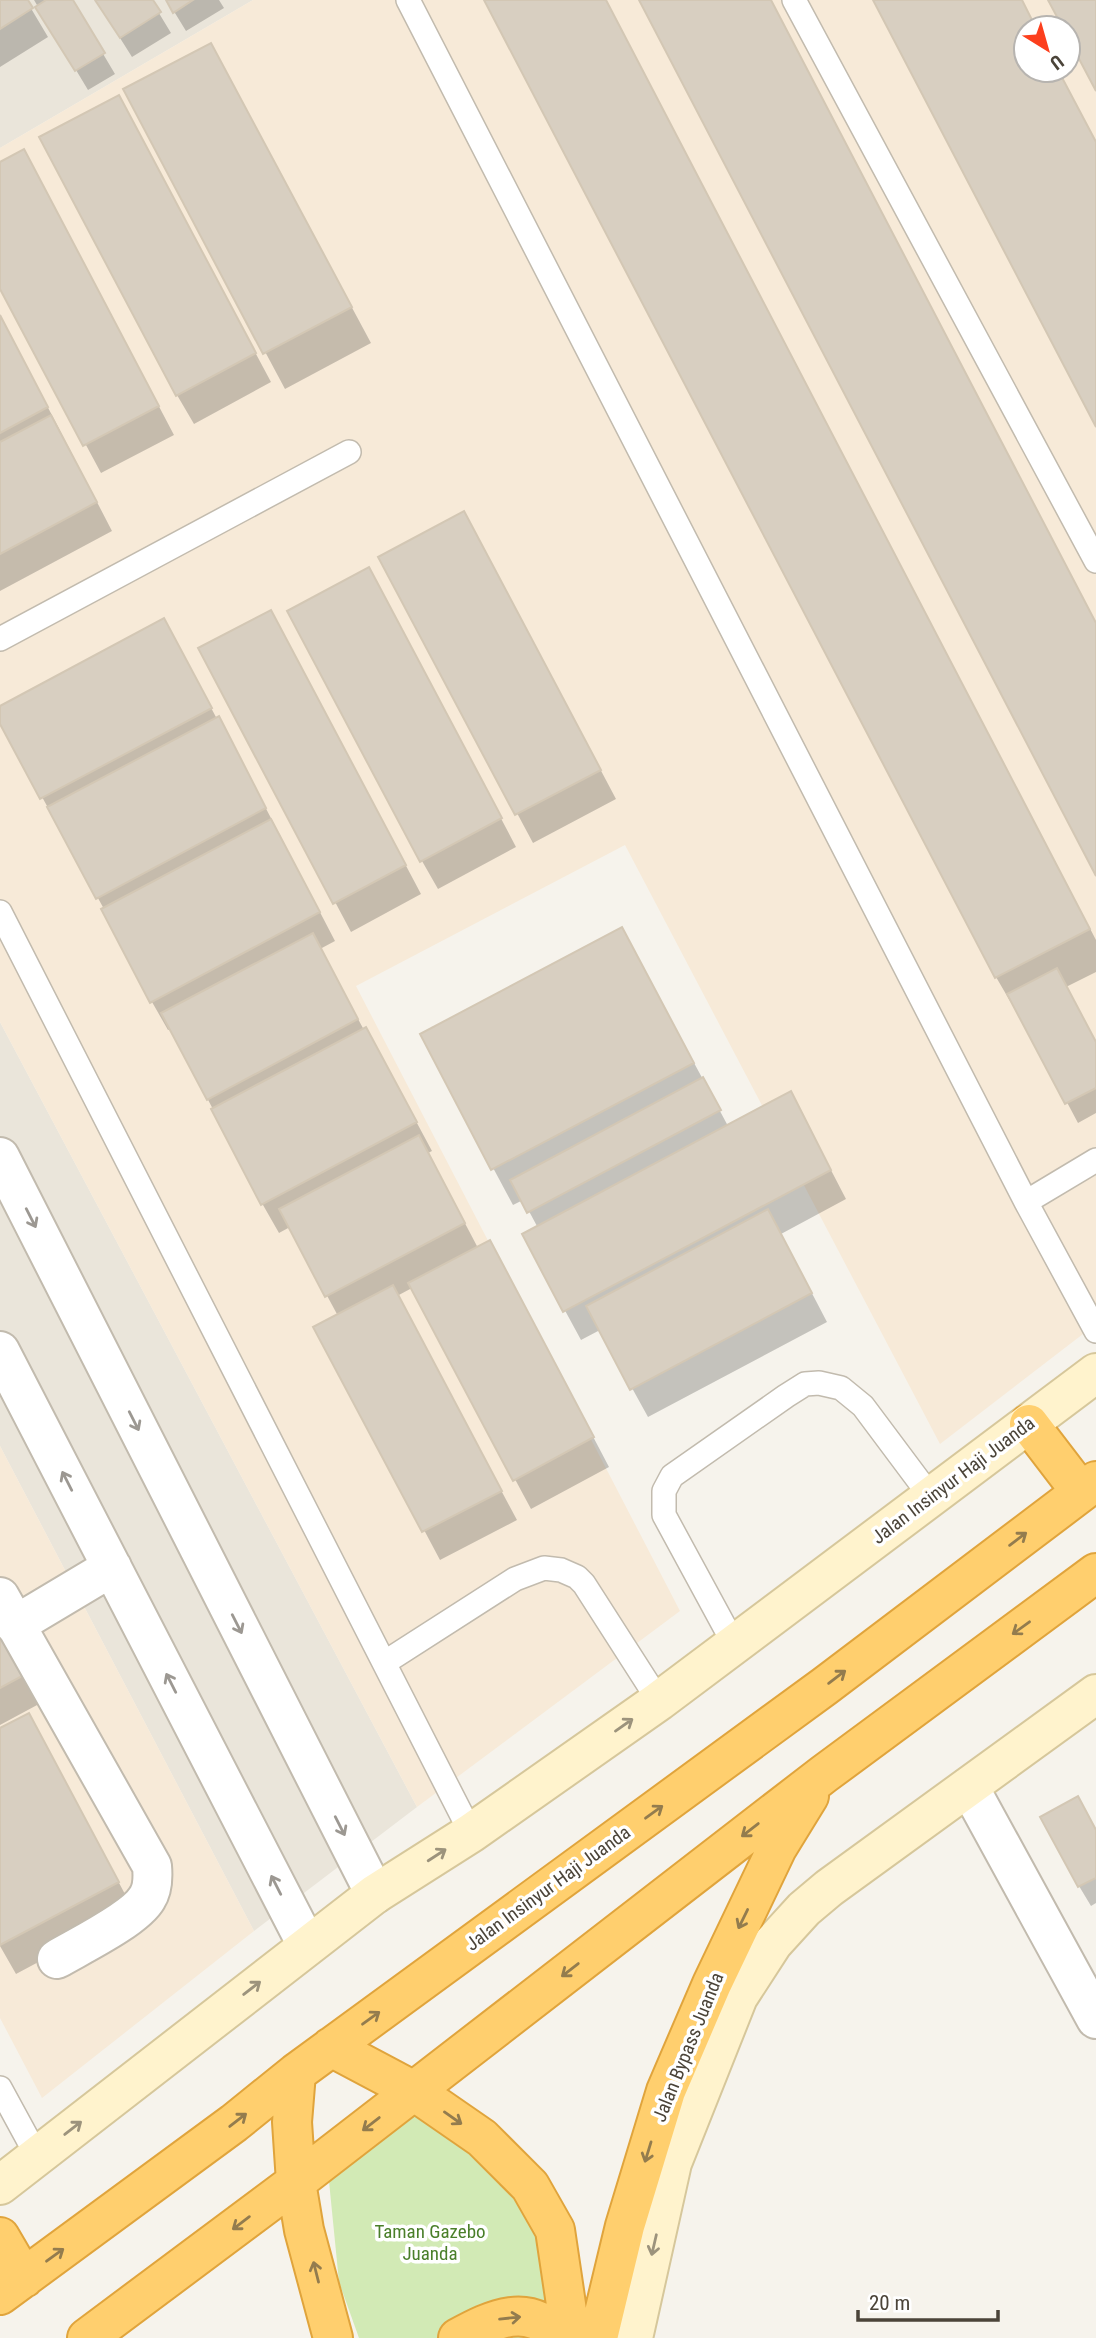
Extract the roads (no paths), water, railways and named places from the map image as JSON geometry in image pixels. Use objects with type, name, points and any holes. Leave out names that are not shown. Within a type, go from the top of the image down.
[{"type":"highway","points":[[1029,1424],[1088,1486]]},
{"type":"highway","name":"Jalan Insinyur Haji Juanda","points":[[12,2286],[234,2123],[331,2047],[825,1686],[1088,1486]]},
{"type":"highway","points":[[87,2338],[296,2182],[824,1773],[1096,1573]]},
{"type":"highway","name":"Jalan Bypass Juanda","points":[[598,2338],[625,2226],[666,2091],[712,1984],[777,1848],[824,1773]]},
{"type":"highway","points":[[331,2047],[414,2091],[482,2138],[530,2186],[555,2230],[571,2338]]},
{"type":"highway","points":[[296,2073],[292,2122],[296,2182],[304,2230],[333,2338]]},
{"type":"highway","points":[[0,2237],[12,2286]]},
{"type":"highway","points":[[458,2338],[489,2322],[513,2315],[536,2319],[560,2338]]},
{"type":"street","points":[[0,1157],[375,1894]]},
{"type":"street","points":[[0,1352],[307,1945]]},
{"type":"street","name":"Jalan Insinyur Haji Juanda","points":[[0,2185],[375,1894],[471,1833],[659,1701],[1096,1373]]},
{"type":"street","points":[[57,1959],[136,1911],[148,1897],[153,1880],[152,1866],[7,1611],[112,1567]]},
{"type":"street","points":[[633,2338],[672,2163],[738,1997],[773,1943],[804,1909],[829,1888],[1096,1694]]},
{"type":"street","points":[[969,1787],[1096,2019]]},
{"type":"lane","points":[[408,0],[1026,1202],[1096,1331]]},
{"type":"lane","points":[[794,0],[1096,561]]},
{"type":"lane","points":[[0,639],[349,452]]},
{"type":"lane","points":[[0,912],[471,1833]]},
{"type":"lane","points":[[1026,1202],[1096,1160]]},
{"type":"lane","points":[[734,1644],[664,1515],[664,1491],[671,1476],[805,1384],[819,1383],[841,1388],[863,1406],[931,1497]]},
{"type":"lane","points":[[384,1664],[515,1578],[544,1568],[562,1570],[577,1577],[584,1584],[659,1701]]},
{"type":"lane","points":[[0,2088],[37,2157]]},
{"type":"park label","name":"Taman Gazebo Juanda","points":[[430,2242]]}]
